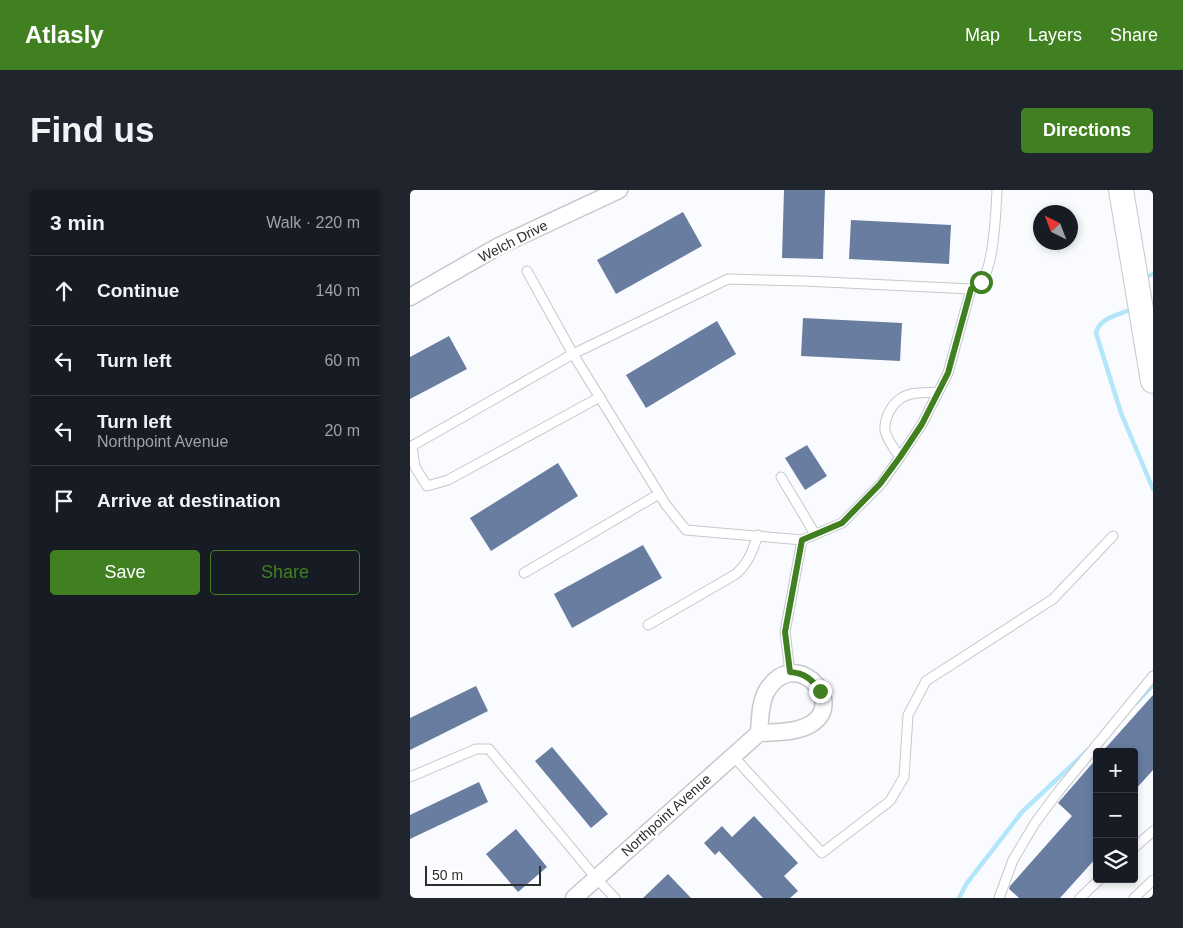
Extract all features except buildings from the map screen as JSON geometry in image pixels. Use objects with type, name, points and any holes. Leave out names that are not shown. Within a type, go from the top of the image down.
[{"type":"main road","points":[[1122,190],[1153,381]]},
{"type":"street","name":"Welch Drive","points":[[410,297],[499,246],[619,190]]},
{"type":"street","points":[[790,672],[800,673],[815,683],[824,699],[821,714],[816,721],[806,727],[792,731],[758,733],[762,704],[766,692],[773,684],[790,672]]},
{"type":"street","name":"Northpoint Avenue","points":[[574,898],[758,733]]},
{"type":"lane","points":[[600,396],[448,480],[427,486],[416,467],[412,446],[573,354],[728,279],[805,280],[971,289],[981,282],[987,271],[996,229],[997,190]]},
{"type":"lane","points":[[527,271],[573,354],[666,505],[686,530],[802,540],[842,523],[880,484],[900,457],[922,424],[948,373],[971,289]]},
{"type":"lane","points":[[900,457],[885,430],[889,410],[900,398],[913,394],[938,392]]},
{"type":"lane","points":[[781,477],[815,534]]},
{"type":"lane","points":[[524,573],[659,494]]},
{"type":"lane","points":[[648,625],[736,574],[745,566],[758,535]]},
{"type":"lane","points":[[732,756],[822,853],[890,801],[904,777],[908,715],[926,681],[1053,599],[1113,536]]},
{"type":"lane","points":[[790,672],[785,632],[802,540]]},
{"type":"lane","points":[[999,898],[1014,860],[1035,823],[1153,676]]},
{"type":"lane","points":[[410,777],[476,749],[489,750],[596,878],[615,898]]},
{"type":"lane","points":[[1138,844],[1153,831]]},
{"type":"lane","points":[[1134,898],[1153,880]]},
{"type":"lane","points":[[1080,898],[1096,883]]},
{"type":"waterway","points":[[1145,281],[1148,276],[1153,274]]},
{"type":"waterway","points":[[1133,308],[1106,320],[1098,327],[1096,333],[1121,413],[1153,489]]},
{"type":"waterway","points":[[1136,703],[1153,685]]},
{"type":"waterway","points":[[959,898],[967,883],[1022,812],[1089,749]]},
{"type":"route","points":[[820,691],[808,677],[800,673],[790,672],[785,632],[802,540],[842,523],[880,484],[900,457],[922,424],[948,373],[971,289],[981,282]]}]
